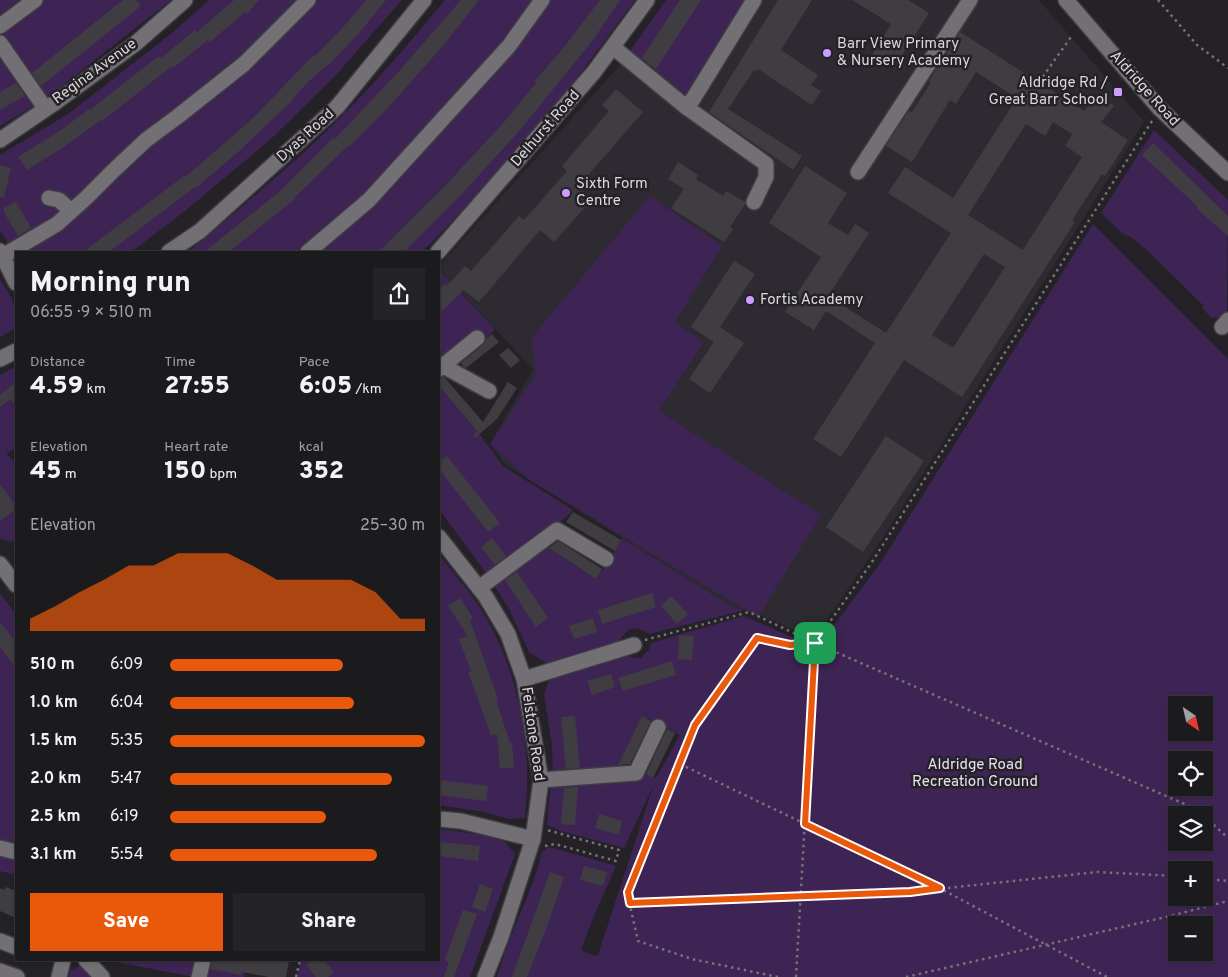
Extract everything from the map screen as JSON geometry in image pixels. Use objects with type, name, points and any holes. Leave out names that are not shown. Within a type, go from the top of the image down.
[{"type":"street","points":[[0,26],[35,0]]},
{"type":"street","name":"Regina Avenue","points":[[0,140],[135,44],[185,0]]},
{"type":"street","points":[[15,281],[1,254],[57,224],[146,140],[244,64],[308,0]]},
{"type":"street","name":"Dyas Road","points":[[170,251],[200,231],[337,107],[424,0]]},
{"type":"street","points":[[309,251],[369,200],[509,46],[542,0]]},
{"type":"street","name":"Delhurst Road","points":[[439,251],[594,72],[647,0]]},
{"type":"street","points":[[686,106],[693,99],[754,0]]},
{"type":"street","points":[[858,172],[970,0]]},
{"type":"street","name":"Aldridge Road","points":[[1066,0],[1160,109],[1228,173]]},
{"type":"street","points":[[0,43],[44,108]]},
{"type":"street","points":[[613,47],[686,106],[766,164],[766,177],[754,202]]},
{"type":"street","points":[[49,198],[59,200],[71,212]]},
{"type":"street","points":[[477,338],[441,367],[489,391]]},
{"type":"street","points":[[0,359],[15,352]]},
{"type":"street","points":[[479,588],[556,530],[606,559]]},
{"type":"street","name":"Felstone Road","points":[[440,538],[479,588],[508,634],[524,680],[541,780],[533,838],[501,937],[485,977]]},
{"type":"street","points":[[0,564],[15,584]]},
{"type":"street","points":[[524,680],[634,645]]},
{"type":"street","points":[[541,780],[636,773],[658,727]]},
{"type":"street","points":[[440,819],[461,821],[533,838]]},
{"type":"street","points":[[0,848],[15,852]]},
{"type":"street","points":[[0,941],[15,947]]},
{"type":"street","points":[[59,977],[63,961]]},
{"type":"street","points":[[87,961],[102,977]]},
{"type":"street","points":[[199,977],[203,961]]},
{"type":"street","points":[[0,971],[17,977]]},
{"type":"path","points":[[1158,0],[1197,45],[1228,68]]},
{"type":"path","points":[[1039,82],[1071,37]]},
{"type":"path","points":[[796,977],[815,643],[872,562],[1160,109]]},
{"type":"path","points":[[634,645],[646,639],[749,612],[815,643],[1189,806]]},
{"type":"path","points":[[778,977],[692,959],[638,941],[628,892],[695,725],[757,638],[790,645],[815,643]]},
{"type":"path","points":[[680,764],[940,888],[1106,977]]},
{"type":"path","points":[[1213,825],[1228,838]]},
{"type":"path","points":[[547,830],[619,850],[616,861],[533,838],[547,830]]},
{"type":"path","points":[[630,903],[910,892],[1097,872],[1168,876]]},
{"type":"path","points":[[1213,880],[1228,881]]},
{"type":"path","points":[[906,977],[1228,901]]},
{"type":"path","points":[[296,977],[300,961]]},
{"type":"shaded area","name":"Fortis Academy","points":[[762,0],[1039,0],[1144,122],[880,542],[814,639],[749,610],[736,609],[505,464],[490,444],[533,369],[440,270],[440,265],[622,63],[693,106]]},
{"type":"green space","points":[[0,0],[25,0],[0,19]]},
{"type":"green space","points":[[45,0],[171,0],[44,100],[0,37],[0,33]]},
{"type":"green space","points":[[209,0],[301,0],[239,61],[65,212],[9,245],[0,230],[0,155],[68,114],[172,33]]},
{"type":"green space","points":[[314,0],[402,0],[335,76],[272,138],[185,211],[132,251],[19,251],[107,185]]},
{"type":"green space","points":[[445,0],[533,0],[497,50],[434,121],[416,136],[353,207],[351,205],[299,251],[189,251],[282,172],[336,122]]},
{"type":"green space","points":[[547,0],[635,0],[565,94],[474,199],[423,251],[314,251]]},
{"type":"green space","points":[[666,0],[747,0],[692,84],[696,89],[689,98],[628,54]]},
{"type":"green space","points":[[0,47],[37,104],[0,126]]},
{"type":"green space","points":[[1154,130],[1228,200],[1227,317],[1212,318],[1202,308],[1204,306],[1150,253],[1131,237],[1122,233],[1101,213]]},
{"type":"green space","points":[[650,196],[722,246],[675,322],[703,343],[659,411],[821,515],[758,617],[528,479],[490,444],[536,374],[531,338]]},
{"type":"green space","name":"Aldridge Road Recreation Ground","points":[[1093,224],[1228,359],[1228,977],[497,977],[506,949],[534,880],[542,852],[549,847],[616,866],[581,950],[594,956],[598,955],[654,784],[624,848],[561,831],[547,825],[551,785],[642,778],[644,773],[656,778],[680,735],[642,716],[616,770],[553,776],[552,745],[544,695],[553,675],[623,653],[631,657],[641,658],[649,650],[651,643],[744,616],[817,648],[879,565]]},
{"type":"green space","points":[[440,271],[495,329],[485,340],[476,331],[440,362]]},
{"type":"green space","points":[[0,279],[11,297],[15,308],[15,325],[14,329],[0,337]]},
{"type":"green space","points":[[15,367],[15,448],[6,453],[15,462],[15,542],[0,539],[0,375]]},
{"type":"green space","points":[[440,387],[477,431],[503,466],[573,510],[488,576],[440,510]]},
{"type":"green space","points":[[622,538],[736,609],[745,610],[649,634],[639,629],[631,629],[618,642],[549,665],[529,652],[509,609],[493,583],[541,546],[549,548],[596,579]]},
{"type":"green space","points":[[440,556],[482,610],[496,636],[510,672],[520,710],[526,749],[525,818],[509,819],[484,812],[440,805]]},
{"type":"green space","points":[[0,594],[15,613],[15,849],[0,845]]},
{"type":"green space","points":[[440,829],[483,835],[505,842],[515,854],[470,977],[297,977],[301,961],[440,961]]},
{"type":"green space","points":[[0,852],[15,857],[15,875],[0,871]]},
{"type":"green space","points":[[117,961],[198,961],[194,977]]},
{"type":"green space","points":[[206,961],[247,961],[244,977],[202,977]]},
{"type":"green space","points":[[80,966],[85,968],[91,977],[69,977],[70,971]]},
{"type":"building","points":[[123,0],[136,0],[141,6],[41,86],[32,73]]},
{"type":"building","points":[[234,0],[259,0],[247,14],[245,12],[210,42],[208,40],[173,68],[172,66],[102,121],[27,170],[18,157],[90,110],[159,56],[161,58],[195,30],[197,32]]},
{"type":"building","points":[[366,0],[386,0],[359,33],[328,66],[309,81],[294,99],[239,151],[196,188],[110,251],[84,251],[185,177],[225,143],[254,117],[348,22]]},
{"type":"building","points":[[461,0],[479,0],[443,46],[384,112],[296,198],[230,251],[205,251],[279,192],[333,138],[335,139],[400,70]]},
{"type":"building","points":[[600,0],[620,0],[593,40],[520,130],[459,197],[405,251],[379,251],[444,187],[505,121],[536,83],[534,82],[561,51]]},
{"type":"building","points":[[680,0],[701,0],[656,69],[642,58]]},
{"type":"building","points":[[778,0],[812,0],[781,50],[818,75],[811,85],[821,91],[812,105],[758,69],[757,71],[754,70],[728,109],[802,156],[793,170],[709,112]]},
{"type":"building","points":[[852,0],[908,0],[929,13],[894,68],[872,55],[891,24]]},
{"type":"building","points":[[960,32],[1084,111],[1098,94],[1114,106],[1101,122],[1128,140],[1105,176],[1102,174],[1072,220],[1075,222],[962,397],[904,360],[841,457],[813,439],[875,343],[826,311],[814,330],[785,312],[821,257],[769,223],[805,166],[847,193],[828,223],[848,235],[855,224],[869,233],[828,296],[886,333],[951,233],[888,193],[905,167],[953,198],[1017,98],[976,72],[956,104],[950,100],[912,162],[886,146],[909,111],[912,112],[931,82],[929,81]],"holes":[[[1053,122],[1072,134],[1065,146],[1082,157],[1023,250],[968,215],[1026,124],[1045,136]],[[984,254],[1005,267],[953,348],[932,335]]]},
{"type":"building","points":[[16,83],[25,96],[0,110],[0,92]]},
{"type":"building","name":"Sixth Form Centre","points":[[616,89],[643,112],[578,187],[592,199],[554,242],[540,230],[479,302],[464,290],[440,313],[440,289],[445,284],[447,286],[465,266],[471,271],[519,216],[524,220],[567,171],[562,166],[609,111],[602,105]]},
{"type":"building","points":[[1153,143],[1228,216],[1228,236],[1196,208],[1197,206],[1142,155]]},
{"type":"building","points":[[678,162],[698,175],[696,179],[723,196],[726,191],[745,202],[730,227],[733,229],[724,242],[671,208],[684,189],[668,179]]},
{"type":"building","points":[[0,165],[11,168],[4,197],[0,197]]},
{"type":"building","points":[[16,201],[31,228],[18,236],[4,212],[4,208]]},
{"type":"building","points":[[734,261],[755,274],[720,327],[744,343],[710,393],[689,379],[714,342],[691,327]]},
{"type":"building","points":[[492,334],[499,342],[466,368],[464,367],[461,363],[483,345]]},
{"type":"building","points":[[508,348],[520,360],[511,368],[499,355]]},
{"type":"building","points":[[444,377],[483,422],[508,382],[517,388],[497,419],[475,438],[473,436],[477,431],[440,387],[440,378]]},
{"type":"building","points":[[15,383],[15,405],[10,399],[0,407],[0,395]]},
{"type":"building","points":[[886,436],[924,461],[863,552],[826,527]]},
{"type":"building","points":[[447,456],[500,523],[488,532],[440,470],[440,461]]},
{"type":"building","points":[[0,484],[15,505],[15,510],[0,521]]},
{"type":"building","points":[[573,512],[621,540],[615,551],[566,522]]},
{"type":"building","points":[[492,538],[506,556],[495,565],[481,547]]},
{"type":"building","points":[[558,541],[602,569],[596,579],[549,548]]},
{"type":"building","points":[[517,572],[548,618],[536,627],[505,580]]},
{"type":"building","points":[[652,593],[656,607],[602,624],[598,610]]},
{"type":"building","points":[[671,596],[688,614],[677,624],[661,606]]},
{"type":"building","points":[[460,598],[473,618],[470,620],[498,699],[496,700],[510,743],[512,743],[514,768],[500,768],[497,734],[491,735],[468,672],[471,671],[459,639],[468,636],[448,606]]},
{"type":"building","points":[[593,618],[597,632],[574,639],[569,626]]},
{"type":"building","points":[[0,622],[15,641],[15,667],[0,647]]},
{"type":"building","points":[[679,635],[694,636],[692,660],[678,659]]},
{"type":"building","points":[[672,661],[676,675],[623,691],[618,678]]},
{"type":"building","points":[[611,674],[615,687],[592,695],[587,681]]},
{"type":"building","points":[[575,716],[580,768],[566,769],[561,717]]},
{"type":"building","points":[[642,716],[651,721],[630,764],[618,765]]},
{"type":"building","points":[[667,729],[675,733],[653,778],[646,774]]},
{"type":"building","points":[[440,780],[488,786],[486,801],[440,795]]},
{"type":"building","points":[[578,787],[575,825],[561,824],[564,788]]},
{"type":"building","points":[[599,814],[622,821],[619,835],[595,828]]},
{"type":"building","points":[[440,842],[480,846],[478,861],[440,856]]},
{"type":"building","points":[[584,866],[607,872],[603,886],[580,880]]},
{"type":"building","points":[[550,872],[564,877],[546,929],[527,977],[512,977]]},
{"type":"building","points":[[480,884],[493,889],[485,912],[472,907]]},
{"type":"building","points":[[6,887],[15,891],[15,918],[0,911],[0,888],[4,890]]},
{"type":"building","points":[[463,910],[477,914],[454,977],[444,977],[449,962],[445,960]]},
{"type":"building","points":[[212,961],[289,961],[286,977],[269,977],[242,972],[241,975],[211,969]]},
{"type":"building","points":[[311,961],[325,961],[334,972],[328,977],[316,977],[306,965]]},
{"type":"place","name":"Barr View Primary & Nursery Academy","points":[[827,53]]},
{"type":"place","name":"Aldridge Rd / Great Barr School","points":[[1118,92]]},
{"type":"place","name":"Sixth Form Centre","points":[[566,193]]},
{"type":"place","name":"Fortis Academy","points":[[750,300]]},
{"type":"route","points":[[757,638],[790,645],[815,643],[805,824],[940,888],[910,892],[630,903],[628,892],[695,725],[757,638]]}]
